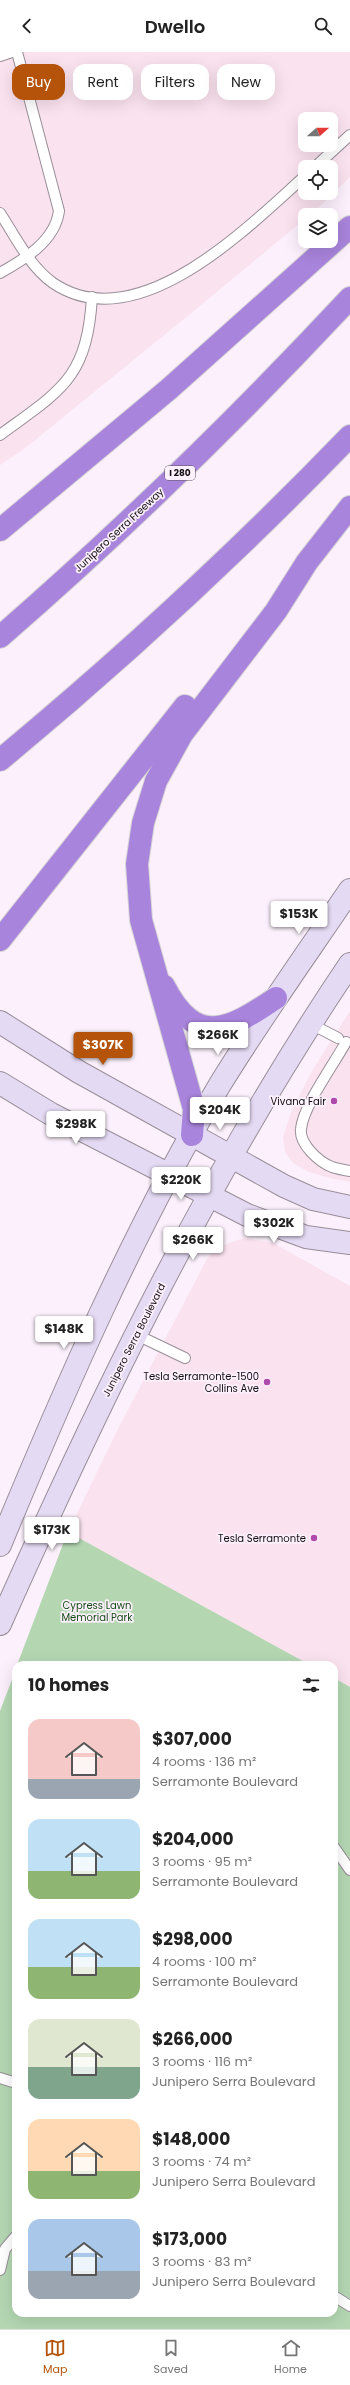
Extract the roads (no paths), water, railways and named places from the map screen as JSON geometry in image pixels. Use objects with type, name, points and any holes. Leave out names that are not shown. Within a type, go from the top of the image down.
[{"type":"highway","points":[[0,530],[170,389],[350,227]]},
{"type":"highway","name":"Junipero Serra Freeway","points":[[0,636],[120,531],[182,472],[350,298]]},
{"type":"highway","points":[[0,760],[120,658],[182,602],[249,538],[350,436]]},
{"type":"highway","points":[[0,940],[267,604],[307,562],[350,507]]},
{"type":"highway","points":[[192,1135],[194,1109],[145,938],[138,902],[137,864],[143,823],[156,781],[182,734],[276,611],[307,562]]},
{"type":"highway","points":[[145,938],[158,973],[170,997],[184,1013],[198,1024],[213,1028],[231,1025],[248,1017],[276,998]]},
{"type":"main road","points":[[0,1545],[90,1332],[118,1273],[169,1175],[243,1047],[350,890]]},
{"type":"main road","name":"Junipero Serra Boulevard","points":[[0,1624],[72,1463],[209,1196],[231,1156],[311,1024],[350,964]]},
{"type":"main road","points":[[0,1022],[79,1072],[298,1193],[320,1201],[350,1207]]},
{"type":"main road","points":[[0,1083],[51,1114],[209,1196],[255,1219],[306,1237],[350,1258]]},
{"type":"main road","points":[[306,1237],[350,1243]]},
{"type":"lane","points":[[0,56],[12,52]]},
{"type":"lane","points":[[0,272],[28,255],[52,232],[58,222],[59,211],[17,52]]},
{"type":"lane","points":[[323,160],[350,135]]},
{"type":"lane","points":[[0,213],[28,255],[52,282],[68,291],[92,298],[111,298],[145,292],[187,272],[245,230],[298,182]]},
{"type":"lane","points":[[0,435],[51,398],[74,373],[84,350],[89,331],[92,298]]},
{"type":"lane","points":[[311,1024],[342,1040],[304,1114],[300,1130],[305,1143],[315,1156],[331,1167],[350,1171]]},
{"type":"lane","points":[[137,1335],[184,1358]]},
{"type":"lane","points":[[338,1853],[350,1870]]},
{"type":"lane","points":[[0,2078],[12,2082]]},
{"type":"lane","points":[[0,2270],[2,2248],[12,2239]]},
{"type":"lane","points":[[338,2298],[350,2306]]},
{"type":"place","name":"Vivana Fair","points":[[334,1101]]},
{"type":"place","name":"Tesla Serramonte-1500 Collins Ave","points":[[267,1382]]},
{"type":"place","name":"Tesla Serramonte","points":[[314,1538]]},
{"type":"park label","name":"Cypress Lawn Memorial Park","points":[[97,1610]]}]
